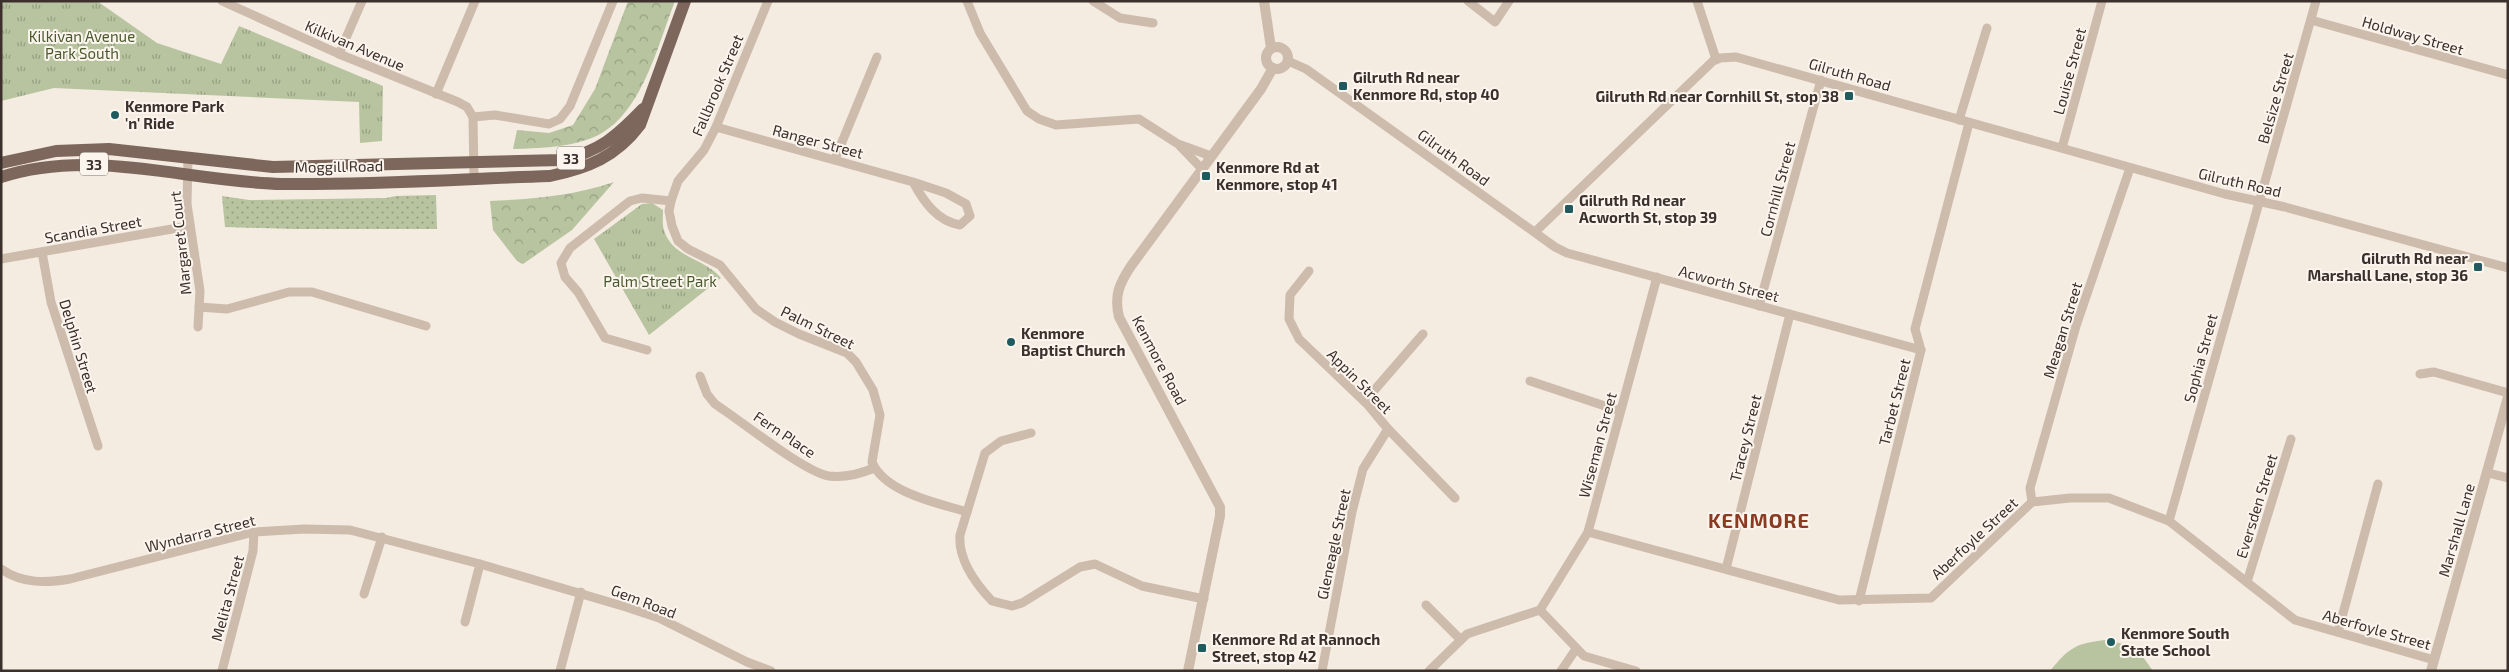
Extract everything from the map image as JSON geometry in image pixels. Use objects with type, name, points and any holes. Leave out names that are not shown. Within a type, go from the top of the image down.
[{"type":"main road","name":"Moggill Road","points":[[1,177],[32,169],[72,164],[110,165],[282,184],[550,176],[583,169],[607,156],[632,135],[640,125],[685,1]]},
{"type":"main road","name":"Moggill Road","points":[[1,163],[28,156],[78,149],[129,150],[274,167],[562,160],[579,156],[612,140],[648,104]]},
{"type":"street","name":"Kilkivan Avenue","points":[[222,1],[339,54],[467,107],[473,117]]},
{"type":"street","points":[[339,54],[362,1]]},
{"type":"street","points":[[436,94],[475,1]]},
{"type":"street","points":[[474,179],[473,117],[495,115],[549,124],[560,119],[570,106],[613,1]]},
{"type":"street","name":"Fallbrook Street","points":[[671,201],[678,181],[704,150],[716,127],[768,1]]},
{"type":"street","points":[[967,1],[980,33],[1016,96],[1027,111],[1039,120],[1056,125],[1139,120],[1178,144],[1211,156]]},
{"type":"street","points":[[1093,1],[1120,18],[1153,23]]},
{"type":"street","points":[[1264,1],[1271,48]]},
{"type":"street","points":[[1468,1],[1495,22],[1509,1]]},
{"type":"street","points":[[1535,232],[1716,59],[1697,1]]},
{"type":"street","name":"Louise Street","points":[[2062,148],[2102,1]]},
{"type":"street","name":"Belsize Street","points":[[2259,202],[2316,1]]},
{"type":"street","name":"Holdway Street","points":[[2311,20],[2508,76]]},
{"type":"street","points":[[1960,120],[1987,28]]},
{"type":"street","points":[[1278,46],[1288,54],[1288,61],[1283,67],[1273,68],[1266,60],[1267,53],[1271,48],[1278,46]]},
{"type":"street","points":[[835,159],[877,57]]},
{"type":"street","name":"Gilruth Road","points":[[1716,59],[1742,58],[2130,168],[2259,202],[2285,206],[2508,268]]},
{"type":"street","name":"Gilruth Road","points":[[1288,61],[1306,69],[1535,232]]},
{"type":"street","name":"Kenmore Road","points":[[1188,671],[1220,516],[1218,499],[1120,317],[1116,299],[1122,279],[1261,89],[1273,68]]},
{"type":"street","name":"Cornhill Street","points":[[1759,306],[1821,80]]},
{"type":"street","name":"Tarbet Street","points":[[1858,601],[1921,350],[1915,329],[1969,123]]},
{"type":"street","name":"Ranger Street","points":[[716,127],[835,159],[913,182],[946,193],[966,204],[970,216],[960,225],[947,223],[924,202],[913,182]]},
{"type":"street","points":[[1178,144],[1202,169]]},
{"type":"street","name":"Margaret Court","points":[[188,157],[187,204],[200,291],[198,327]]},
{"type":"street","name":"Meagan Street","points":[[2032,502],[2030,488],[2076,326],[2130,168]]},
{"type":"street","points":[[647,350],[605,338],[578,292],[561,269],[561,263],[570,248],[630,201],[642,198],[671,201]]},
{"type":"street","name":"Palm Street","points":[[671,201],[669,211],[673,231],[678,240],[688,248],[720,265],[756,309],[783,326],[847,353],[856,362],[878,402],[879,426],[872,456],[874,468]]},
{"type":"street","name":"Sophia Street","points":[[2169,521],[2259,202]]},
{"type":"street","name":"Scandia Street","points":[[1,259],[189,226]]},
{"type":"street","name":"Acworth Street","points":[[1535,232],[1555,247],[1568,253],[1921,350]]},
{"type":"street","name":"Delphin Street","points":[[42,252],[50,302],[98,446]]},
{"type":"street","name":"Appin Street","points":[[1309,271],[1290,296],[1289,319],[1299,340],[1365,402],[1388,429],[1456,498]]},
{"type":"street","name":"Wiseman Street","points":[[1540,610],[1588,532],[1657,277]]},
{"type":"street","points":[[199,307],[227,309],[289,292],[312,292],[426,326]]},
{"type":"street","name":"Tracey Street","points":[[1726,568],[1790,314]]},
{"type":"street","points":[[1365,402],[1423,334]]},
{"type":"street","points":[[2420,374],[2434,372],[2508,395]]},
{"type":"street","name":"Fern Place","points":[[700,376],[707,394],[716,404],[807,466],[828,476],[844,476],[874,468]]},
{"type":"street","points":[[1530,381],[1620,411]]},
{"type":"street","name":"Marshall Lane","points":[[2433,666],[2488,473],[2508,395]]},
{"type":"street","name":"Gleneagle Street","points":[[1322,671],[1352,512],[1363,470],[1388,429]]},
{"type":"street","points":[[1031,433],[1002,441],[985,453],[960,535],[959,547],[962,558],[992,601],[1012,606],[1022,603],[1080,567],[1095,564],[1142,586],[1204,599]]},
{"type":"street","name":"Eversden Street","points":[[2247,582],[2291,439]]},
{"type":"street","points":[[874,468],[882,477],[916,497],[967,512]]},
{"type":"street","points":[[2488,473],[2508,478]]},
{"type":"street","points":[[2338,632],[2378,484]]},
{"type":"street","name":"Aberfoyle Street","points":[[1588,532],[1839,600],[1931,598],[2032,502],[2070,498],[2109,498],[2169,521],[2295,620],[2338,632],[2433,666]]},
{"type":"street","name":"Wyndarra Street","points":[[1,569],[22,579],[45,583],[254,532],[304,529],[350,530],[382,537],[581,592]]},
{"type":"street","name":"Melita Street","points":[[222,671],[253,551],[254,532]]},
{"type":"street","points":[[364,594],[382,537]]},
{"type":"street","points":[[465,622],[480,564]]},
{"type":"street","points":[[560,671],[581,592]]},
{"type":"street","name":"Gem Road","points":[[581,592],[659,618],[768,670]]},
{"type":"street","points":[[1426,605],[1460,639]]},
{"type":"street","points":[[1429,671],[1460,639],[1476,629],[1540,610],[1584,656],[1636,671]]},
{"type":"street","points":[[1561,671],[1576,649]]},
{"type":"green space","name":"Kilkivan Avenue Park South","points":[[1,1],[97,1],[157,43],[221,64],[239,26],[383,86],[382,141],[360,143],[359,102],[54,88],[1,101]]},
{"type":"green space","points":[[628,1],[675,1],[644,81],[634,100],[621,117],[607,130],[580,142],[551,147],[513,149],[517,130],[549,133],[573,125],[595,89]]},
{"type":"green space","points":[[614,182],[572,230],[523,264],[517,261],[493,230],[490,201],[553,196],[583,191]]},
{"type":"green space","points":[[436,195],[437,229],[225,227],[222,196],[249,200],[386,198]]},
{"type":"green space","name":"Palm Street Park","points":[[652,203],[663,210],[664,230],[674,246],[714,271],[721,278],[649,335],[594,239],[642,204]]},
{"type":"green space","points":[[2106,640],[2136,647],[2153,671],[2050,671],[2068,651],[2081,645]]},
{"type":"place","name":"Gilruth Rd near Kenmore Rd, stop 40","points":[[1343,86]]},
{"type":"place","name":"Gilruth Rd near Cornhill St, stop 38","points":[[1849,96]]},
{"type":"place","name":"Kenmore Park 'n' Ride","points":[[115,115]]},
{"type":"place","name":"Kenmore Rd at Kenmore, stop 41","points":[[1206,176]]},
{"type":"place","name":"Gilruth Rd near Acworth St, stop 39","points":[[1569,209]]},
{"type":"place","name":"Gilruth Rd near Marshall Lane, stop 36","points":[[2478,267]]},
{"type":"place","name":"Kenmore Baptist Church","points":[[1011,342]]},
{"type":"place","name":"Kenmore South State School","points":[[2111,642]]},
{"type":"place","name":"Kenmore Rd at Rannoch Street, stop 42","points":[[1202,648]]},
{"type":"district","name":"KENMORE","points":[[1759,520]]}]
